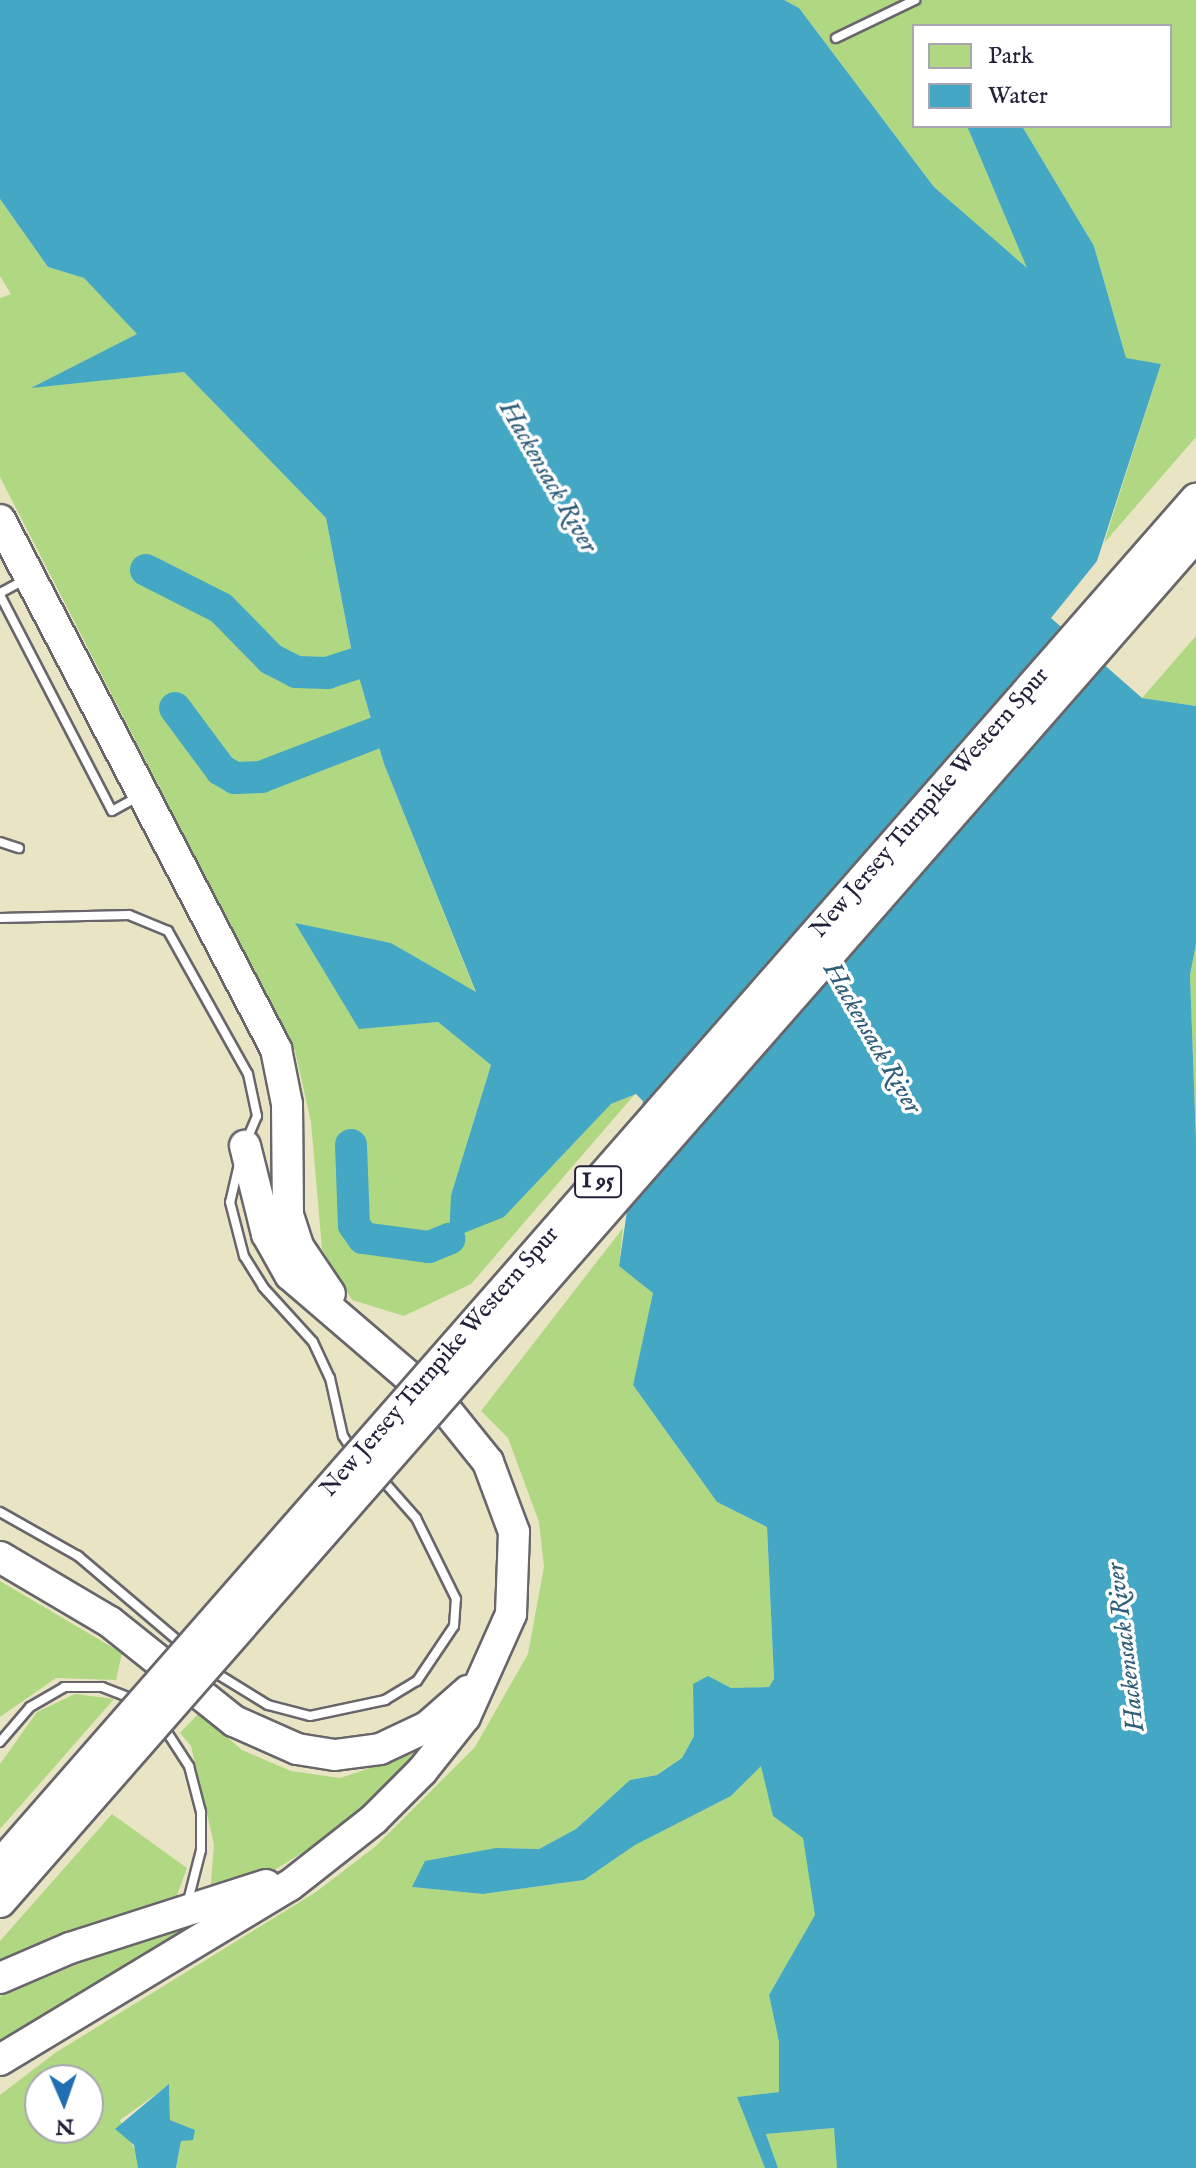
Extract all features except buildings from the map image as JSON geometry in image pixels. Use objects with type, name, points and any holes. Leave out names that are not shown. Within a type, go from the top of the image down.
[{"type":"highway","name":"New Jersey Turnpike Western Spur","points":[[0,1865],[1196,499]]},
{"type":"highway","points":[[0,520],[276,1049],[287,1104],[286,1202],[299,1248],[330,1295],[388,1357],[468,1432],[505,1497],[515,1540],[516,1581],[507,1629],[470,1709],[439,1752],[404,1791],[289,1886],[0,2060]]},
{"type":"highway","name":"New Jersey Turnpike Western Spur","points":[[0,1902],[1196,536]]},
{"type":"highway","points":[[245,1146],[264,1224],[283,1265],[311,1295],[388,1357]]},
{"type":"highway","points":[[0,1557],[110,1622],[249,1730],[316,1753],[366,1752],[411,1737],[453,1706],[492,1662]]},
{"type":"highway","points":[[0,1978],[70,1948],[259,1888],[341,1844]]},
{"type":"lane","points":[[836,38],[915,0]]},
{"type":"lane","points":[[31,576],[0,594],[112,811],[144,793]]},
{"type":"lane","points":[[0,842],[19,848]]},
{"type":"lane","points":[[0,918],[129,915],[168,931],[252,1086],[257,1116],[230,1194],[244,1256],[263,1287],[313,1342],[330,1378],[347,1445],[416,1518],[456,1599],[448,1638],[417,1681],[399,1694],[334,1715],[297,1715],[238,1689],[90,1565],[0,1512]]},
{"type":"lane","points":[[0,1742],[30,1707],[64,1687],[115,1690],[151,1712],[182,1752],[201,1812],[201,1850],[183,1913]]},
{"type":"green space","points":[[784,0],[1196,0],[1196,437],[1104,543],[1161,364],[1126,359],[1094,246],[1023,128],[1172,128],[1172,24],[912,24],[912,128],[968,128],[1028,270],[934,187],[799,8]]},
{"type":"green space","points":[[0,199],[48,267],[84,278],[138,334],[34,387],[184,372],[326,518],[352,653],[384,764],[476,993],[391,943],[296,924],[359,1028],[438,1022],[491,1065],[451,1195],[504,1217],[611,1104],[635,1094],[471,1284],[404,1316],[352,1300],[322,1249],[311,1122],[295,1051],[0,477],[0,298],[11,294],[0,276]]},
{"type":"green space","points":[[1196,636],[1196,706],[1142,698]]},
{"type":"green space","points":[[1196,944],[1196,1140],[1190,975]]},
{"type":"green space","points":[[623,1228],[619,1266],[654,1292],[633,1385],[717,1502],[767,1527],[774,1679],[769,1687],[731,1689],[708,1677],[696,1706],[694,1736],[682,1758],[657,1775],[630,1780],[576,1829],[539,1849],[496,1848],[413,1887],[483,1894],[584,1880],[634,1845],[731,1796],[760,1766],[765,1768],[773,1816],[803,1837],[816,1915],[769,1995],[779,2042],[779,2092],[738,2097],[765,2168],[176,2168],[181,2141],[195,2130],[170,2120],[169,2085],[120,2120],[140,2160],[138,2168],[0,2168],[0,2095],[24,2077],[24,2144],[104,2144],[104,2064],[41,2064],[316,1892],[376,1846],[475,1747],[528,1654],[544,1567],[539,1522],[508,1438],[481,1411]]},
{"type":"green space","points":[[0,1581],[122,1653],[116,1680],[56,1678],[0,1717]]},
{"type":"green space","points":[[75,1694],[114,1699],[0,1829],[0,1764],[37,1712]]},
{"type":"green space","points":[[199,1713],[242,1750],[291,1771],[340,1778],[430,1748],[351,1822],[273,1871],[210,1895],[214,1844],[191,1746],[180,1733]]},
{"type":"green space","points":[[112,1814],[187,1868],[176,1898],[0,1968],[0,1941]]},
{"type":"green space","points":[[201,1914],[219,1919],[0,2053],[0,1996]]},
{"type":"green space","points":[[835,2128],[837,2168],[778,2168],[766,2134]]},
{"type":"water","name":"Hackensack River","points":[[0,0],[784,0],[799,8],[934,187],[1027,268],[968,128],[1023,128],[1094,246],[1126,358],[1161,364],[1097,561],[1051,618],[1142,698],[1196,706],[1196,944],[1190,975],[1196,1140],[1196,2168],[837,2168],[834,2128],[766,2134],[778,2168],[765,2168],[737,2097],[779,2092],[779,2042],[769,1995],[815,1915],[803,1838],[773,1816],[761,1766],[731,1796],[635,1845],[584,1880],[483,1894],[412,1887],[425,1861],[496,1848],[539,1849],[576,1829],[630,1780],[657,1775],[682,1758],[694,1736],[693,1684],[708,1676],[731,1688],[769,1687],[774,1679],[767,1527],[717,1502],[633,1385],[653,1293],[619,1266],[643,1101],[636,1094],[611,1104],[504,1217],[449,1239],[451,1195],[491,1065],[438,1022],[359,1029],[295,923],[391,943],[476,992],[384,764],[352,653],[326,518],[184,372],[31,388],[137,334],[84,278],[48,267],[0,199]]},
{"type":"water","points":[[169,2084],[170,2120],[195,2130],[193,2140],[181,2141],[176,2168],[138,2168],[134,2145],[115,2129]]},
{"type":"waterway","points":[[146,570],[221,608],[271,659],[296,672],[327,673],[355,664]]},
{"type":"waterway","points":[[175,708],[221,770],[235,778],[261,777],[375,733]]},
{"type":"waterway","points":[[351,1145],[354,1225],[363,1238],[429,1247],[449,1239]]}]
